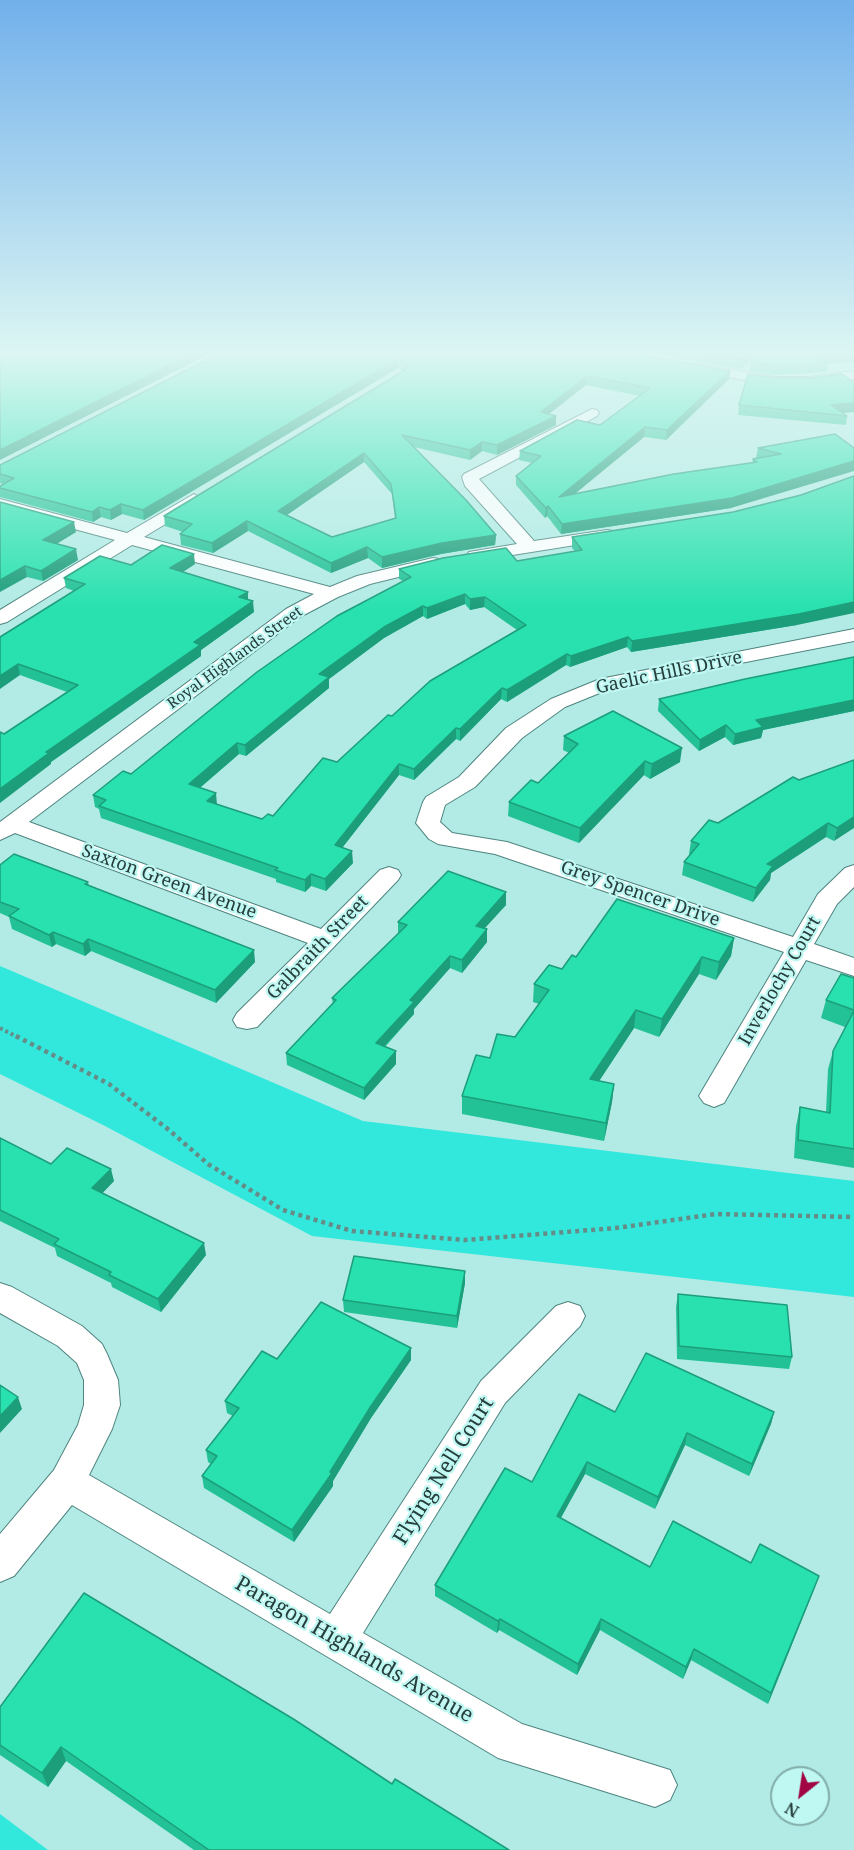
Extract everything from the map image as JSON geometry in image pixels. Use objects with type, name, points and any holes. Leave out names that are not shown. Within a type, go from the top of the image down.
[{"type":"street","points":[[530,547],[471,483],[470,477],[542,438]]},
{"type":"street","points":[[0,618],[208,491]]},
{"type":"street","points":[[0,504],[279,598],[306,605]]},
{"type":"street","points":[[0,518],[331,593]]},
{"type":"street","name":"Royal Highlands Street","points":[[6,828],[286,618],[331,593],[364,580],[401,570],[628,532]]},
{"type":"street","name":"Gaelic Hills Drive","points":[[428,823],[434,802],[467,782],[514,733],[539,714],[566,699],[607,683],[854,634]]},
{"type":"street","name":"Grey Spencer Drive","points":[[428,823],[437,834],[447,839],[499,847],[854,967]]},
{"type":"street","name":"Saxton Green Avenue","points":[[6,828],[325,940]]},
{"type":"street","name":"Inverlochy Court","points":[[714,1096],[827,900],[854,873]]},
{"type":"street","name":"Galbraith Street","points":[[247,1020],[388,876]]},
{"type":"street","points":[[0,1297],[70,1336],[90,1354],[101,1380],[102,1405],[94,1429],[67,1482],[0,1563]]},
{"type":"street","name":"Flying Nell Court","points":[[337,1639],[493,1392],[568,1316]]},
{"type":"street","name":"Paragon Highlands Avenue","points":[[67,1482],[513,1743],[655,1785]]},
{"type":"path","points":[[0,1028],[109,1084],[170,1130],[207,1164],[283,1210],[352,1231],[465,1240],[616,1228],[716,1214],[854,1217]]},
{"type":"shaded area","points":[[0,966],[363,1121],[854,1181],[854,1297],[312,1236],[105,1126],[0,1074]]},
{"type":"shaded area","points":[[0,1814],[48,1850],[0,1850]]},
{"type":"building","points":[[0,438],[23,438],[0,450]]},
{"type":"building","points":[[52,438],[264,438],[143,510],[121,504],[110,510],[99,507],[92,512],[0,488],[14,478],[0,474],[0,465]]},
{"type":"building","points":[[292,438],[405,438],[466,500],[496,535],[442,543],[382,557],[367,547],[331,563],[247,521],[212,543],[180,534],[192,524],[164,516]],"holes":[[[364,453],[391,484],[396,518],[332,537],[278,511]]]},
{"type":"building","points":[[417,438],[511,438],[497,445],[482,442],[470,450]]},
{"type":"building","points":[[543,438],[631,438],[559,497],[674,474],[757,462],[753,459],[781,454],[758,448],[811,438],[841,438],[854,448],[854,461],[732,498],[562,524],[548,506],[546,508],[516,476],[541,456],[520,451]]},
{"type":"building","points":[[854,476],[854,602],[799,614],[632,641],[628,637],[571,656],[567,654],[507,690],[502,688],[414,769],[399,764],[335,845],[352,851],[325,879],[311,874],[305,880],[275,870],[278,868],[99,806],[106,800],[93,795],[123,771],[131,774],[257,672],[337,616],[411,577],[399,569],[443,558],[506,548],[517,561],[582,550],[572,537],[733,512],[801,495]],"holes":[[[465,594],[470,599],[485,597],[526,625],[430,681],[392,716],[388,715],[337,762],[323,758],[273,816],[268,814],[262,819],[207,801],[216,793],[189,784],[237,743],[245,745],[329,677],[319,674],[384,627],[423,606],[427,608]]]},
{"type":"building","points":[[0,502],[74,522],[43,540],[76,549],[41,571],[25,566],[0,580]]},
{"type":"building","points":[[162,545],[194,554],[170,568],[248,592],[239,597],[253,601],[194,642],[200,645],[46,752],[49,753],[0,789],[0,732],[4,734],[78,685],[18,664],[0,676],[0,637],[85,584],[64,578],[100,556],[131,565]]},
{"type":"building","points":[[854,657],[854,700],[756,720],[763,727],[735,734],[726,725],[700,740],[659,699],[745,679]]},
{"type":"building","points":[[613,711],[682,748],[652,764],[645,761],[580,828],[509,802],[531,780],[538,783],[578,744],[564,736]]},
{"type":"building","points":[[854,760],[854,817],[837,828],[828,823],[767,864],[773,866],[756,888],[684,862],[699,844],[691,841],[709,820],[718,823],[793,777],[799,780]]},
{"type":"building","points":[[14,854],[254,950],[215,990],[88,939],[83,944],[53,932],[49,935],[9,916],[19,909],[0,902],[0,865]]},
{"type":"building","points":[[448,871],[506,892],[476,926],[487,929],[462,960],[450,956],[410,1000],[414,1002],[376,1043],[396,1051],[364,1088],[286,1053],[336,1000],[332,998],[407,925],[398,922]]},
{"type":"building","points":[[617,899],[734,938],[719,962],[702,957],[662,1019],[636,1010],[590,1079],[614,1084],[606,1123],[462,1096],[476,1055],[490,1058],[497,1034],[515,1037],[549,990],[534,984],[549,965],[562,969],[572,955],[576,957]]},
{"type":"building","points":[[841,974],[854,978],[854,1010],[826,1000]]},
{"type":"building","points":[[854,1011],[854,1149],[798,1140],[800,1107],[830,1113],[833,1051]]},
{"type":"building","points":[[0,1138],[51,1164],[67,1148],[111,1169],[92,1188],[204,1243],[158,1299],[109,1275],[111,1272],[54,1244],[59,1239],[0,1210]]},
{"type":"building","points":[[354,1256],[465,1271],[457,1316],[343,1300]]},
{"type":"building","points":[[678,1294],[787,1305],[792,1357],[679,1346]]},
{"type":"building","points":[[321,1302],[411,1348],[371,1406],[330,1472],[332,1473],[292,1530],[202,1476],[217,1456],[206,1450],[239,1408],[225,1401],[262,1351],[277,1359]]},
{"type":"building","points":[[646,1353],[774,1412],[752,1464],[687,1433],[658,1497],[587,1462],[557,1516],[650,1567],[673,1521],[751,1563],[760,1544],[819,1576],[771,1693],[694,1649],[686,1667],[601,1619],[578,1664],[435,1585],[505,1468],[532,1482],[579,1394],[615,1412]]},
{"type":"building","points":[[0,1385],[18,1397],[0,1416]]},
{"type":"building","points":[[84,1593],[295,1720],[392,1784],[395,1779],[509,1850],[209,1850],[61,1747],[42,1773],[0,1745],[0,1707]]}]
